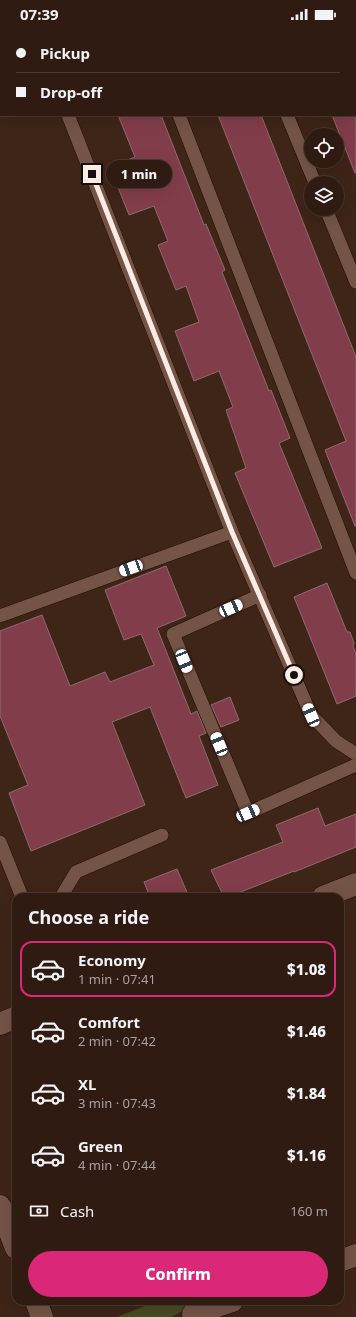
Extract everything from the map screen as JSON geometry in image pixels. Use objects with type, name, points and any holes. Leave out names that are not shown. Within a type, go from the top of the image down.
[{"type":"street","points":[[333,893],[356,884]]},
{"type":"street","points":[[0,1024],[12,1019]]},
{"type":"street","points":[[0,1206],[12,1238]]},
{"type":"street","points":[[344,1260],[356,1255]]},
{"type":"street","points":[[38,1305],[42,1317]]},
{"type":"street","points":[[193,1314],[220,1305]]},
{"type":"lane","points":[[68,116],[232,532],[311,715],[336,741],[356,754]]},
{"type":"lane","points":[[179,116],[356,573]]},
{"type":"lane","points":[[287,116],[312,176]]},
{"type":"lane","points":[[329,216],[356,282]]},
{"type":"lane","points":[[0,616],[232,532]]},
{"type":"lane","points":[[260,595],[173,634],[248,813],[356,765]]},
{"type":"lane","points":[[63,893],[76,872],[162,835]]},
{"type":"lane","points":[[0,842],[20,893]]},
{"type":"green space","points":[[148,1305],[186,1305],[187,1308],[172,1317],[117,1317]]},
{"type":"building","points":[[118,116],[161,116],[204,225],[206,224],[225,270],[222,272],[269,391],[271,390],[290,438],[279,443],[322,548],[274,567],[235,473],[246,468],[226,410],[233,407],[219,371],[194,381],[175,331],[199,322],[186,286],[176,290],[158,245],[168,241],[154,206],[129,215],[110,167],[135,157]]},
{"type":"building","points":[[218,116],[261,116],[356,357],[356,526],[325,450],[346,441]]},
{"type":"building","points":[[332,116],[356,116],[356,173],[344,145],[344,128],[337,128]]},
{"type":"building","points":[[166,566],[186,616],[157,628],[191,714],[197,711],[206,733],[199,736],[218,785],[186,798],[150,707],[112,722],[145,805],[31,851],[9,793],[28,785],[0,716],[0,631],[42,615],[70,686],[105,672],[110,682],[154,665],[141,634],[124,640],[105,590]]},
{"type":"building","points":[[327,583],[347,632],[350,632],[356,654],[356,696],[337,704],[294,597]]},
{"type":"building","points":[[230,697],[239,720],[221,727],[211,705]]},
{"type":"building","points":[[318,808],[325,826],[356,814],[356,847],[238,893],[222,893],[211,870],[283,842],[276,825]]},
{"type":"building","points":[[177,869],[187,893],[148,893],[144,882]]},
{"type":"route","points":[[92,174],[232,532],[294,675]]}]
